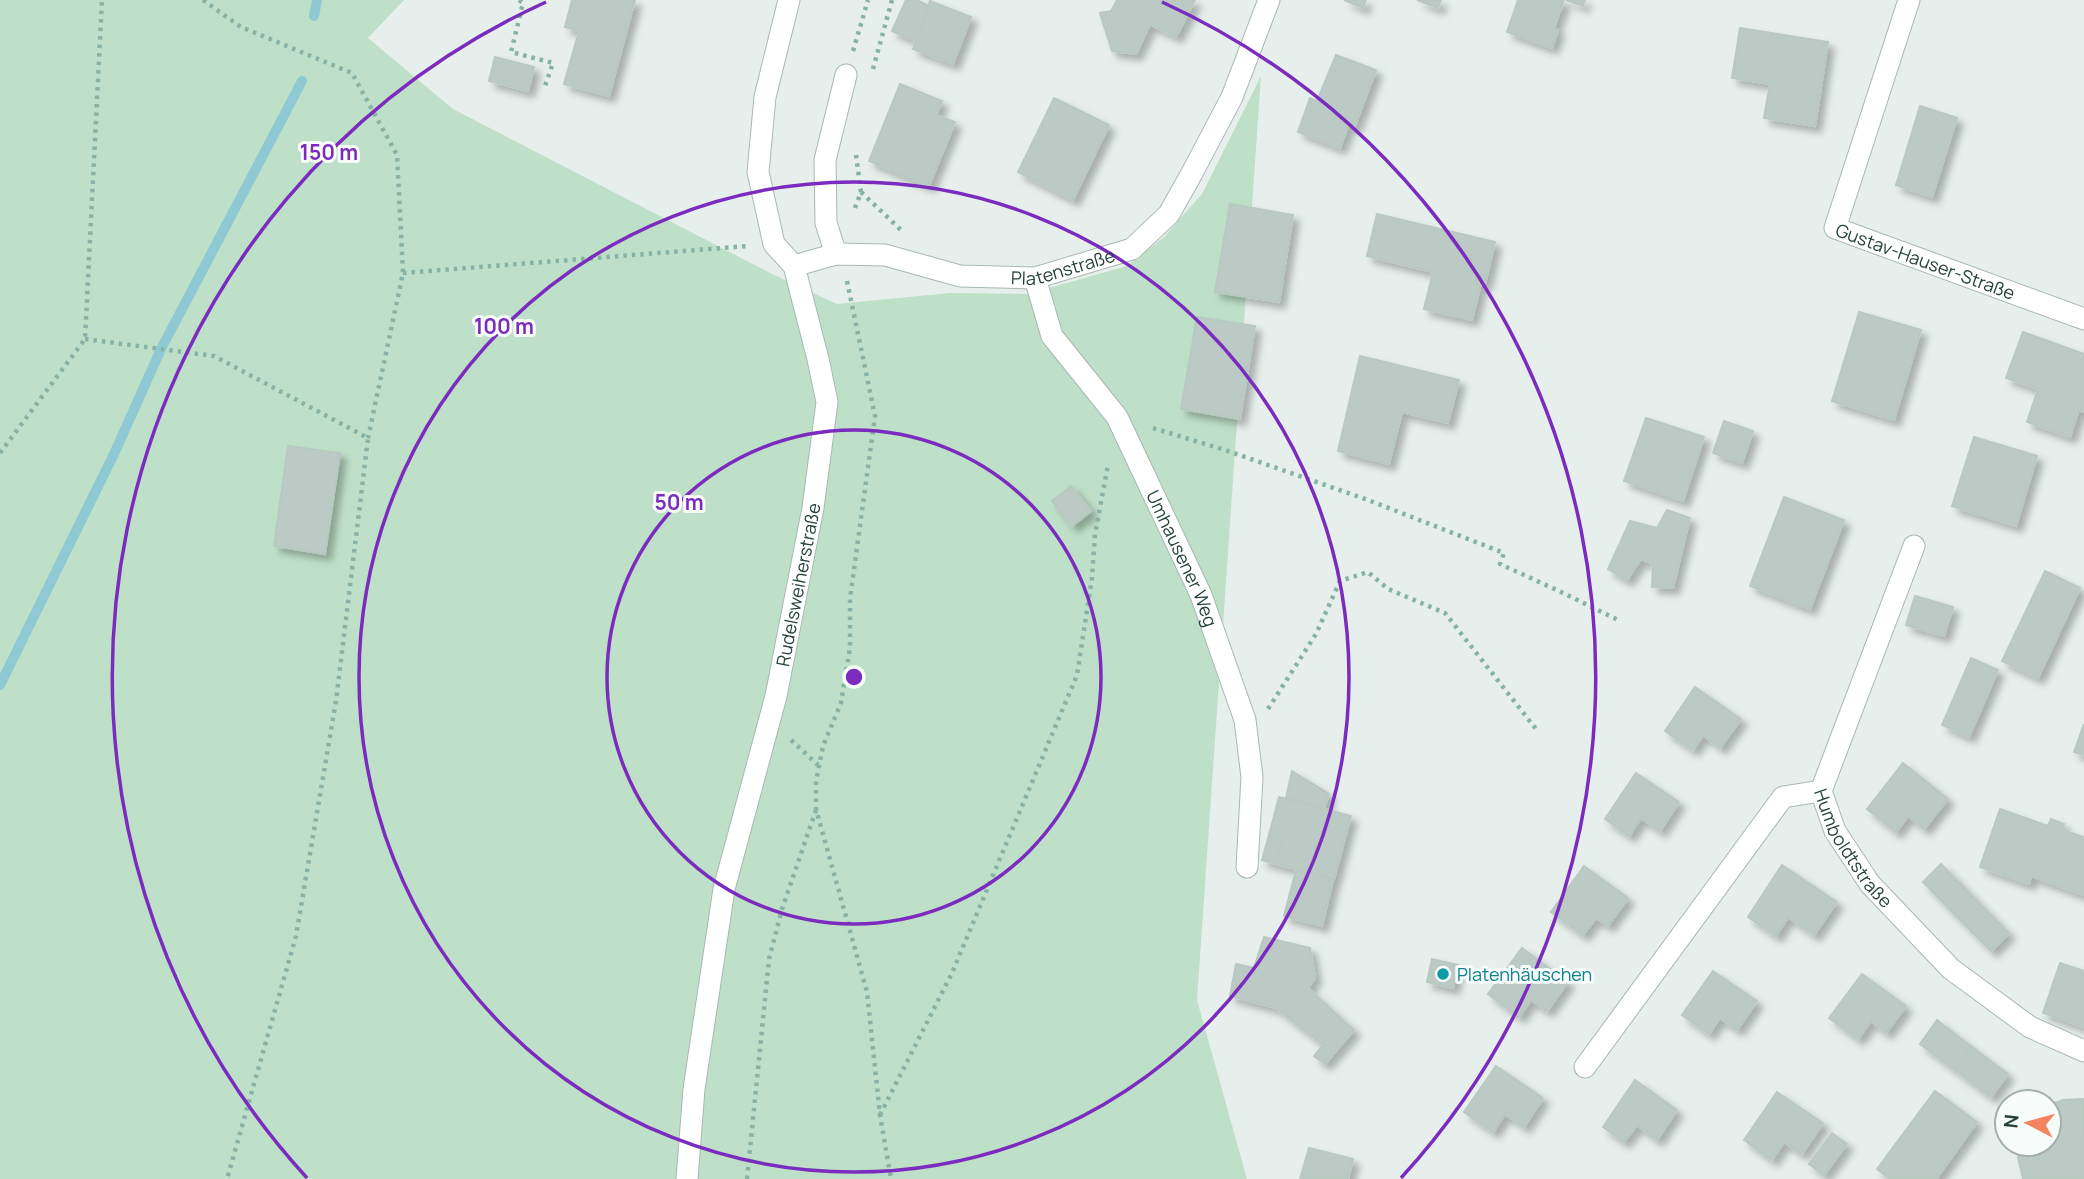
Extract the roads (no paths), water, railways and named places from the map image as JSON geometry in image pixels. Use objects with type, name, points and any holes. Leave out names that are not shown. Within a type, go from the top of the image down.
[{"type":"street","name":"Rudelsweiherstraße","points":[[687,1179],[694,1089],[724,889],[776,695],[813,508],[827,402],[793,266],[774,244],[758,172],[765,97],[789,0]]},
{"type":"street","name":"Platenstraße","points":[[793,266],[836,254],[886,255],[960,276],[1035,278],[1132,249],[1169,214],[1233,97],[1269,0]]},
{"type":"street","name":"Gustav-Hauser-Straße","points":[[1909,0],[1835,228],[2084,319]]},
{"type":"street","points":[[836,254],[826,223],[825,160],[846,75]]},
{"type":"street","name":"Umhausener Weg","points":[[1035,278],[1052,336],[1117,417],[1201,594],[1245,720],[1252,777],[1247,867]]},
{"type":"street","points":[[1821,791],[1914,547]]},
{"type":"street","name":"Humboldtstraße","points":[[1585,1066],[1783,797],[1821,791],[1835,831],[1870,884],[1951,969],[2031,1027],[2084,1051]]},
{"type":"waterway","points":[[314,16],[317,0]]},
{"type":"waterway","points":[[0,685],[114,454],[161,349],[302,81]]},
{"type":"place","name":"Platenhäuschen","points":[[1443,974]]}]
